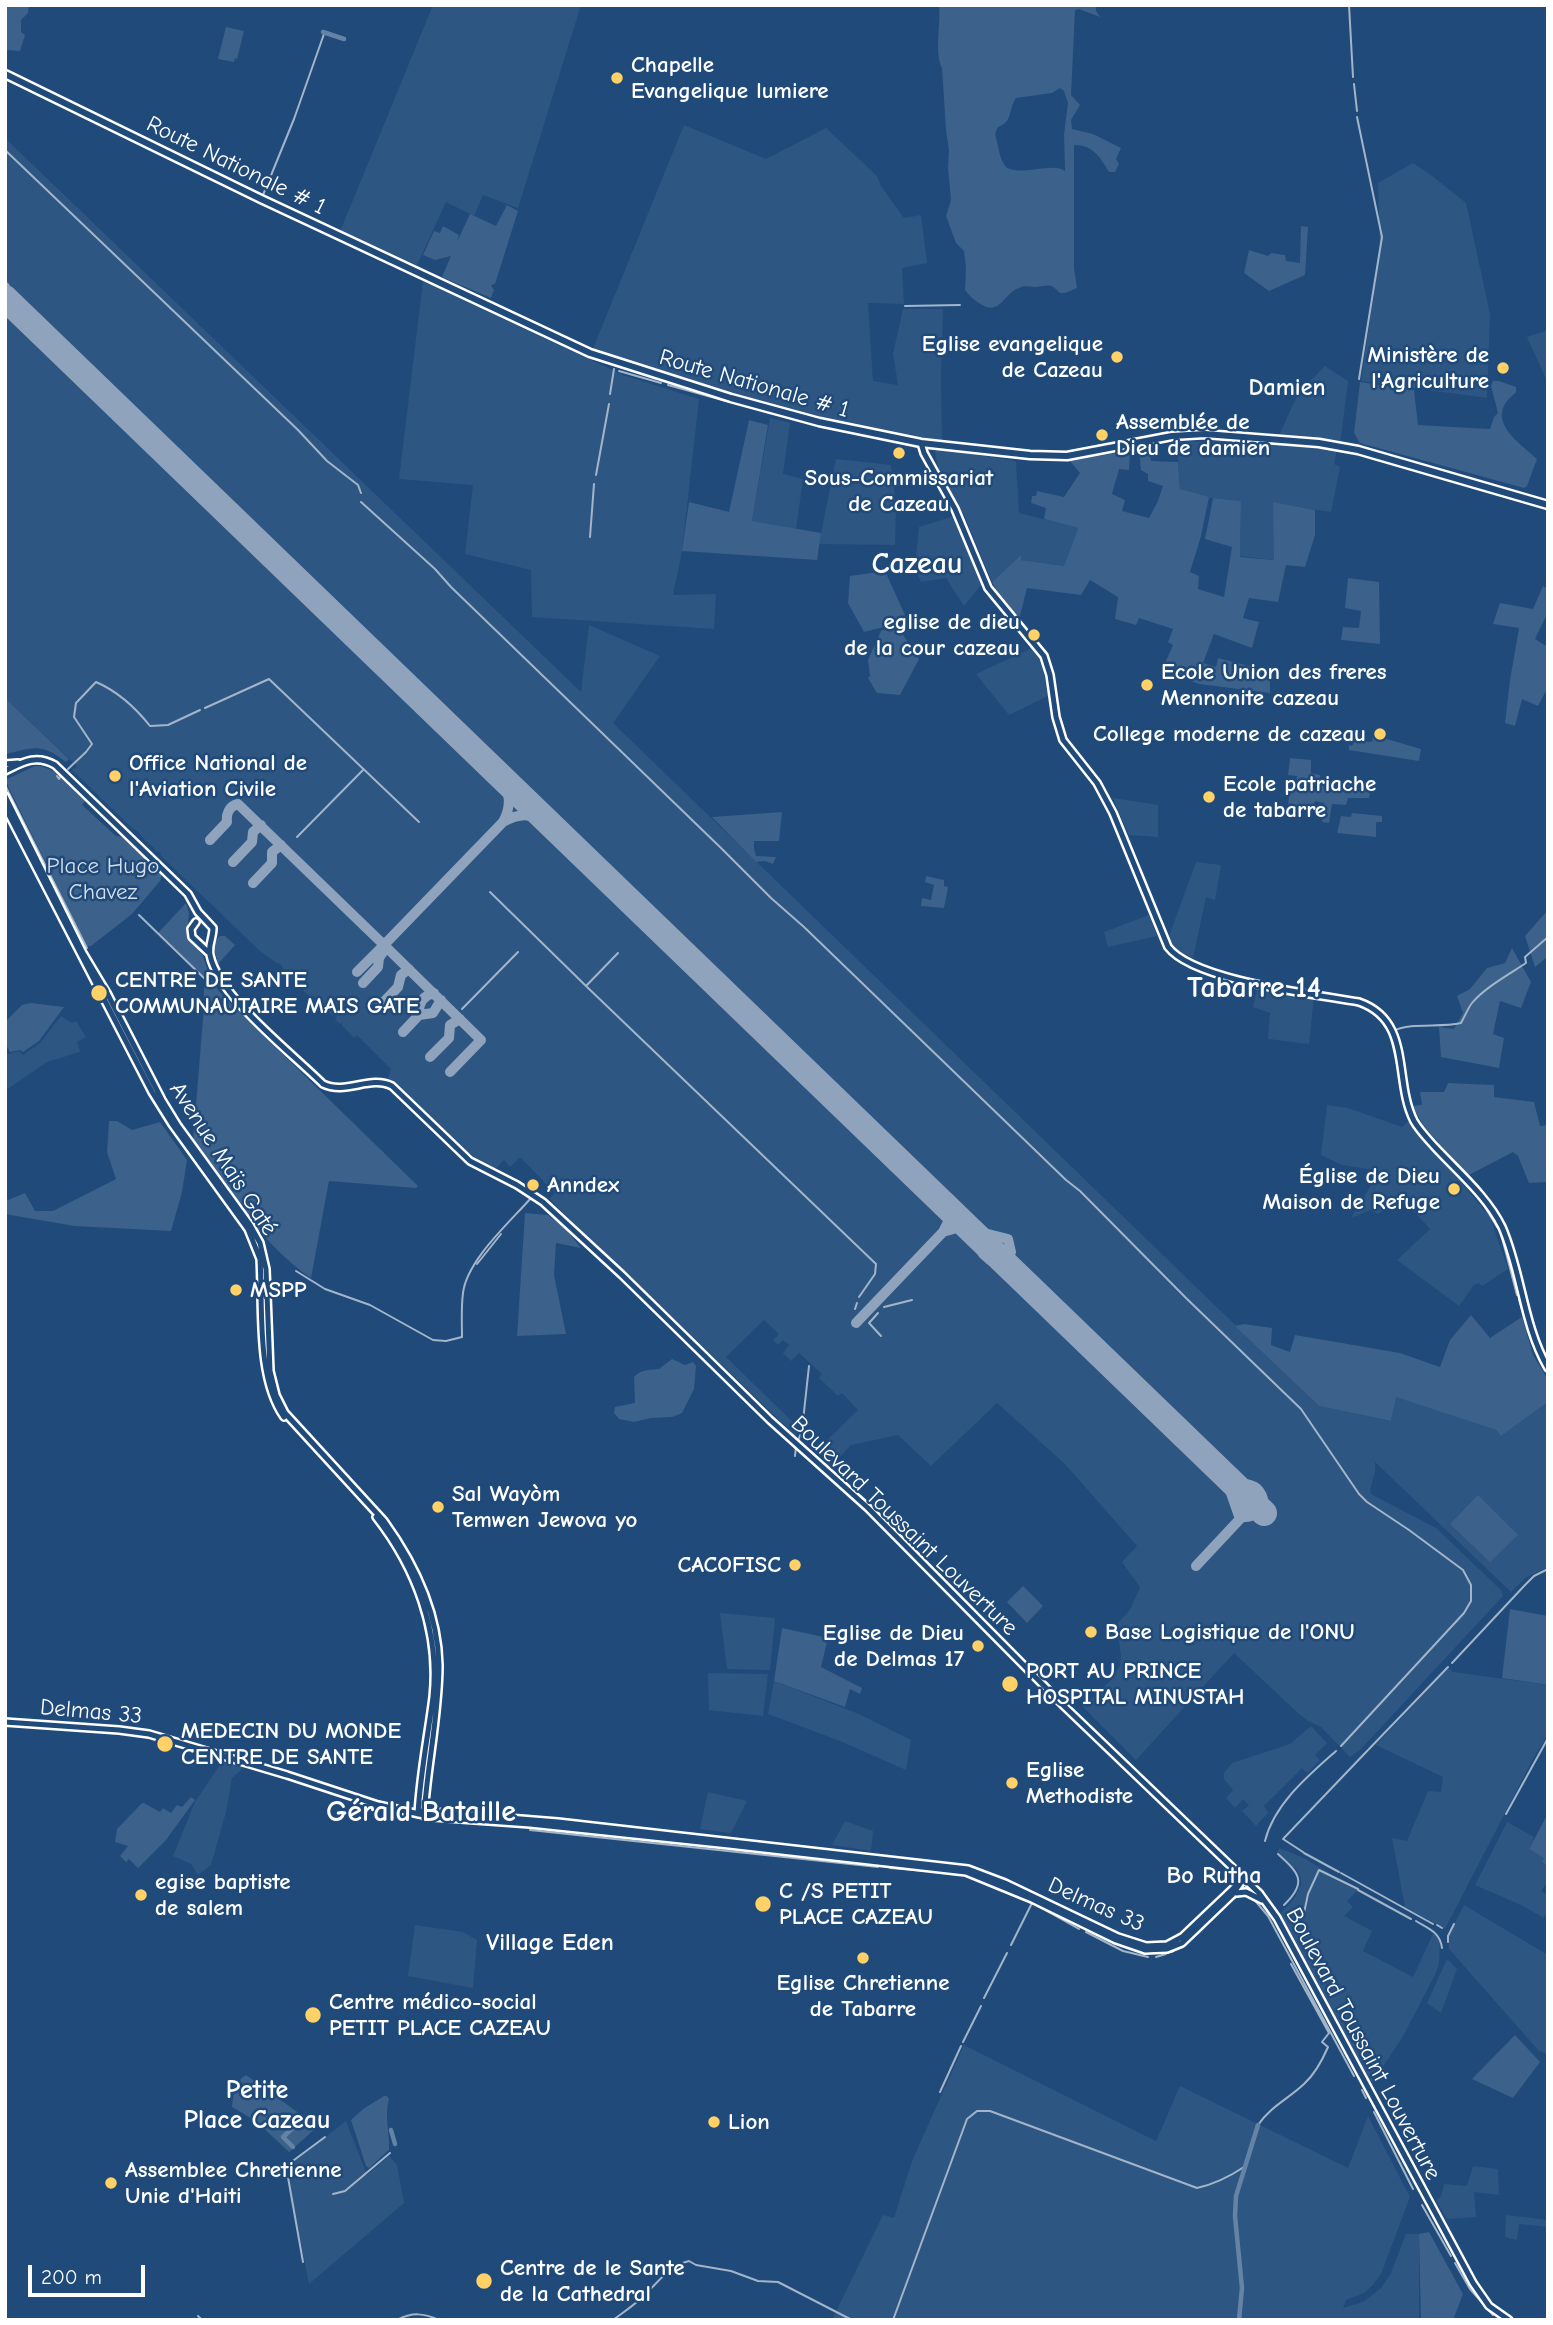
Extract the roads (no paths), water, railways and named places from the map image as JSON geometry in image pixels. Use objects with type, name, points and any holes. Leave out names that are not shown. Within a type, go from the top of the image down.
[{"type":"main road","name":"Route Nationale # 1","points":[[5,74],[261,199],[590,353],[674,381],[790,414],[922,443],[1050,457],[1172,436],[1319,443],[1358,450],[1548,505]]},
{"type":"main road","points":[[922,443],[924,453],[956,509],[985,583],[995,599],[1044,656],[1063,740],[1097,783],[1113,813],[1168,947],[1182,961],[1210,972],[1359,1002],[1381,1014],[1394,1037],[1415,1123],[1481,1196],[1502,1227],[1536,1347],[1548,1368]]},
{"type":"main road","points":[[5,771],[37,758],[55,765],[188,894],[212,928],[209,954]]},
{"type":"main road","points":[[5,764],[21,763]]},
{"type":"main road","name":"Avenue Maïs Gaté","points":[[5,796],[162,1100],[260,1243],[266,1269],[270,1371],[275,1395],[299,1430],[384,1521],[417,1575],[432,1616],[439,1667],[420,1813]]},
{"type":"main road","name":"Avenue Maïs Gaté","points":[[5,807],[152,1091],[255,1242],[260,1259],[264,1356],[271,1395],[287,1421],[362,1500],[386,1530],[407,1564],[416,1585],[431,1637],[434,1670],[420,1813]]},
{"type":"main road","points":[[194,906],[196,922],[191,933],[198,942],[210,939]]},
{"type":"main road","points":[[196,922],[206,921]]},
{"type":"main road","name":"Boulevard Toussaint Louverture","points":[[198,942],[209,954],[217,974],[232,996],[323,1084],[335,1089],[378,1082],[392,1086],[470,1161],[517,1185],[549,1208],[622,1275],[770,1420],[867,1507],[1065,1707],[1244,1878],[1268,1904],[1473,2283],[1489,2306],[1508,2320]]},
{"type":"main road","name":"Delmas 33","points":[[5,1723],[149,1734],[378,1805],[420,1813],[729,1844],[966,1872],[1013,1891],[1116,1940],[1145,1950],[1167,1949],[1182,1943],[1232,1895],[1244,1878]]},
{"type":"main road","name":"Delmas 33","points":[[420,1813],[542,1820],[960,1867],[986,1874],[1118,1937],[1146,1946],[1167,1945],[1182,1937],[1244,1878]]},
{"type":"main road","points":[[1232,1895],[1246,1892],[1268,1904]]},
{"type":"waterway","points":[[1349,5],[1353,77]]},
{"type":"waterway","points":[[323,32],[344,39]]},
{"type":"waterway","points":[[263,195],[324,34]]},
{"type":"waterway","points":[[1354,84],[1357,111]]},
{"type":"waterway","points":[[1357,117],[1382,237],[1359,379]]},
{"type":"waterway","points":[[5,150],[298,430],[327,461],[358,485],[361,493]]},
{"type":"waterway","points":[[905,306],[960,305]]},
{"type":"waterway","points":[[610,394],[614,369]]},
{"type":"waterway","points":[[619,371],[661,383]]},
{"type":"waterway","points":[[668,385],[726,401]]},
{"type":"waterway","points":[[596,475],[609,404]]},
{"type":"waterway","points":[[590,537],[594,484]]},
{"type":"waterway","points":[[361,502],[435,569],[771,898],[1080,1191],[1301,1409],[1367,1502],[1463,1570],[1471,1585],[1471,1601],[1464,1613],[1341,1746]]},
{"type":"waterway","points":[[205,708],[269,679],[419,822]]},
{"type":"waterway","points":[[68,769],[92,744],[74,717],[76,703],[96,682],[126,701],[150,726],[168,725],[200,710]]},
{"type":"waterway","points":[[297,837],[363,770]]},
{"type":"waterway","points":[[57,776],[59,779],[60,777]]},
{"type":"waterway","points":[[5,785],[87,948]]},
{"type":"waterway","points":[[490,892],[586,986],[618,953]]},
{"type":"waterway","points":[[139,915],[206,980],[211,974]]},
{"type":"waterway","points":[[1393,1031],[1400,1028],[1461,1023],[1477,997],[1526,963],[1525,957],[1548,937]]},
{"type":"waterway","points":[[462,1009],[518,952]]},
{"type":"waterway","points":[[586,986],[876,1264],[875,1274],[859,1297]]},
{"type":"waterway","points":[[1393,1040],[1399,1069]]},
{"type":"waterway","points":[[1465,1182],[1497,1227]]},
{"type":"waterway","points":[[296,1271],[325,1289],[370,1305],[433,1340],[446,1341],[462,1337],[466,1280],[491,1242],[531,1198]]},
{"type":"waterway","points":[[477,1264],[501,1234]]},
{"type":"waterway","points":[[1501,1234],[1517,1295]]},
{"type":"waterway","points":[[1519,1299],[1534,1347],[1548,1373]]},
{"type":"waterway","points":[[884,1307],[912,1300]]},
{"type":"waterway","points":[[855,1309],[857,1303]]},
{"type":"waterway","points":[[878,1313],[869,1323],[881,1336]]},
{"type":"waterway","points":[[798,1441],[802,1430],[809,1366]]},
{"type":"waterway","points":[[795,1456],[796,1447]]},
{"type":"waterway","points":[[1452,1663],[1534,1576],[1548,1569]]},
{"type":"waterway","points":[[1369,1749],[1448,1667]]},
{"type":"waterway","points":[[1506,1814],[1548,1738]]},
{"type":"waterway","points":[[1303,1852],[1283,1839],[1368,1750]]},
{"type":"waterway","points":[[1265,1841],[1284,1803],[1304,1780],[1336,1751]]},
{"type":"waterway","points":[[530,1830],[878,1867]]},
{"type":"waterway","points":[[1304,1853],[1339,1872]]},
{"type":"waterway","points":[[1278,1854],[1298,1878],[1296,1890],[1284,1905]]},
{"type":"waterway","points":[[890,1868],[952,1873]]},
{"type":"waterway","points":[[1304,1913],[1308,1894],[1319,1870],[1358,1889]]},
{"type":"waterway","points":[[1341,1873],[1433,1924]]},
{"type":"waterway","points":[[1358,1890],[1411,1919]]},
{"type":"waterway","points":[[1013,1894],[1025,1900]]},
{"type":"waterway","points":[[1172,1952],[1197,1934],[1229,1902],[1236,1897],[1247,1895]]},
{"type":"waterway","points":[[1252,1897],[1268,1916],[1354,2076]]},
{"type":"waterway","points":[[1011,1945],[1032,1903]]},
{"type":"waterway","points":[[1036,1905],[1079,1929]]},
{"type":"waterway","points":[[1416,1921],[1436,1935],[1442,1948]]},
{"type":"waterway","points":[[1448,1942],[1454,1924]]},
{"type":"waterway","points":[[1437,1925],[1442,1928]]},
{"type":"waterway","points":[[1086,1932],[1123,1951],[1148,1957]]},
{"type":"waterway","points":[[984,1998],[1007,1953]]},
{"type":"waterway","points":[[1156,1957],[1166,1954]]},
{"type":"waterway","points":[[1258,2125],[1268,2113],[1308,2080],[1328,2047],[1322,2042],[1329,2033],[1291,1964]]},
{"type":"waterway","points":[[963,2042],[981,2006]]},
{"type":"waterway","points":[[940,2092],[961,2046]]},
{"type":"waterway","points":[[1362,2090],[1366,2098]]},
{"type":"waterway","points":[[893,2320],[967,2119],[977,2111],[990,2111],[1197,2188],[1222,2180],[1244,2167]]},
{"type":"waterway","points":[[1374,2112],[1413,2189]]},
{"type":"waterway","points":[[293,2147],[283,2137],[298,2123]]},
{"type":"waterway","points":[[1239,2320],[1242,2288],[1235,2216],[1236,2196],[1258,2125]]},
{"type":"waterway","points":[[391,2130],[395,2144]]},
{"type":"waterway","points":[[303,2262],[286,2166],[325,2137]]},
{"type":"waterway","points":[[333,2194],[345,2191],[390,2153]]},
{"type":"waterway","points":[[1422,2205],[1451,2256]]},
{"type":"waterway","points":[[613,2320],[637,2302],[674,2267],[689,2261],[758,2281],[778,2282],[852,2320]]},
{"type":"waterway","points":[[1455,2263],[1470,2289],[1493,2315]]},
{"type":"waterway","points":[[397,2320],[418,2314],[439,2320]]},
{"type":"waterway","points":[[198,2316],[202,2320]]},
{"type":"waterway","points":[[439,2320],[450,2320]]},
{"type":"place","name":"Chapelle Evangelique lumiere","points":[[617,78]]},
{"type":"place","name":"Eglise evangelique de Cazeau","points":[[1117,357]]},
{"type":"place","name":"Ministère de l'Agriculture","points":[[1503,368]]},
{"type":"place","name":"Assemblée de Dieu de damien","points":[[1102,435]]},
{"type":"place","name":"Sous-Commissariat de Cazeau","points":[[899,453]]},
{"type":"place","name":"eglise de dieu de la cour cazeau","points":[[1034,635]]},
{"type":"place","name":"Ecole Union des freres Mennonite cazeau","points":[[1147,685]]},
{"type":"place","name":"College moderne de cazeau","points":[[1380,734]]},
{"type":"place","name":"Office National de l'Aviation Civile","points":[[115,776]]},
{"type":"place","name":"Ecole patriache de tabarre","points":[[1209,797]]},
{"type":"place","name":"CENTRE DE SANTE COMMUNAUTAIRE MAIS GATE","points":[[99,993]]},
{"type":"place","name":"Anndex","points":[[533,1185]]},
{"type":"place","name":"Église de Dieu Maison de Refuge","points":[[1454,1189]]},
{"type":"place","name":"MSPP","points":[[236,1290]]},
{"type":"place","name":"Sal Wayòm Temwen Jewova yo","points":[[438,1507]]},
{"type":"place","name":"CACOFISC","points":[[795,1565]]},
{"type":"place","name":"Base Logistique de l'ONU","points":[[1091,1632]]},
{"type":"place","name":"Eglise de Dieu de Delmas 17","points":[[978,1646]]},
{"type":"place","name":"PORT AU PRINCE HOSPITAL MINUSTAH","points":[[1010,1684]]},
{"type":"place","name":"MEDECIN DU MONDE CENTRE DE SANTE","points":[[165,1744]]},
{"type":"place","name":"Eglise Methodiste","points":[[1012,1783]]},
{"type":"place","name":"egise baptiste de salem","points":[[141,1895]]},
{"type":"place","name":"C /S PETIT PLACE CAZEAU","points":[[763,1904]]},
{"type":"place","name":"Eglise Chretienne de Tabarre","points":[[863,1958]]},
{"type":"place","name":"Centre médico-social PETIT PLACE CAZEAU","points":[[313,2015]]},
{"type":"place","name":"Lion","points":[[714,2122]]},
{"type":"place","name":"Assemblee Chretienne Unie d'Haiti","points":[[111,2183]]},
{"type":"place","name":"Centre de le Sante de la Cathedral","points":[[484,2281]]},
{"type":"district","name":"Damien","points":[[1287,388]]},
{"type":"district","name":"Cazeau","points":[[917,565]]},
{"type":"district","name":"Tabarre 14","points":[[1254,989]]},
{"type":"district","name":"Gérald Bataille","points":[[421,1813]]},
{"type":"district","name":"Bo Rutha","points":[[1214,1876]]},
{"type":"district","name":"Village Eden","points":[[550,1943]]},
{"type":"district","name":"Petite Place Cazeau","points":[[257,2106]]},
{"type":"park label","name":"Place Hugo Chavez","points":[[103,879]]}]
